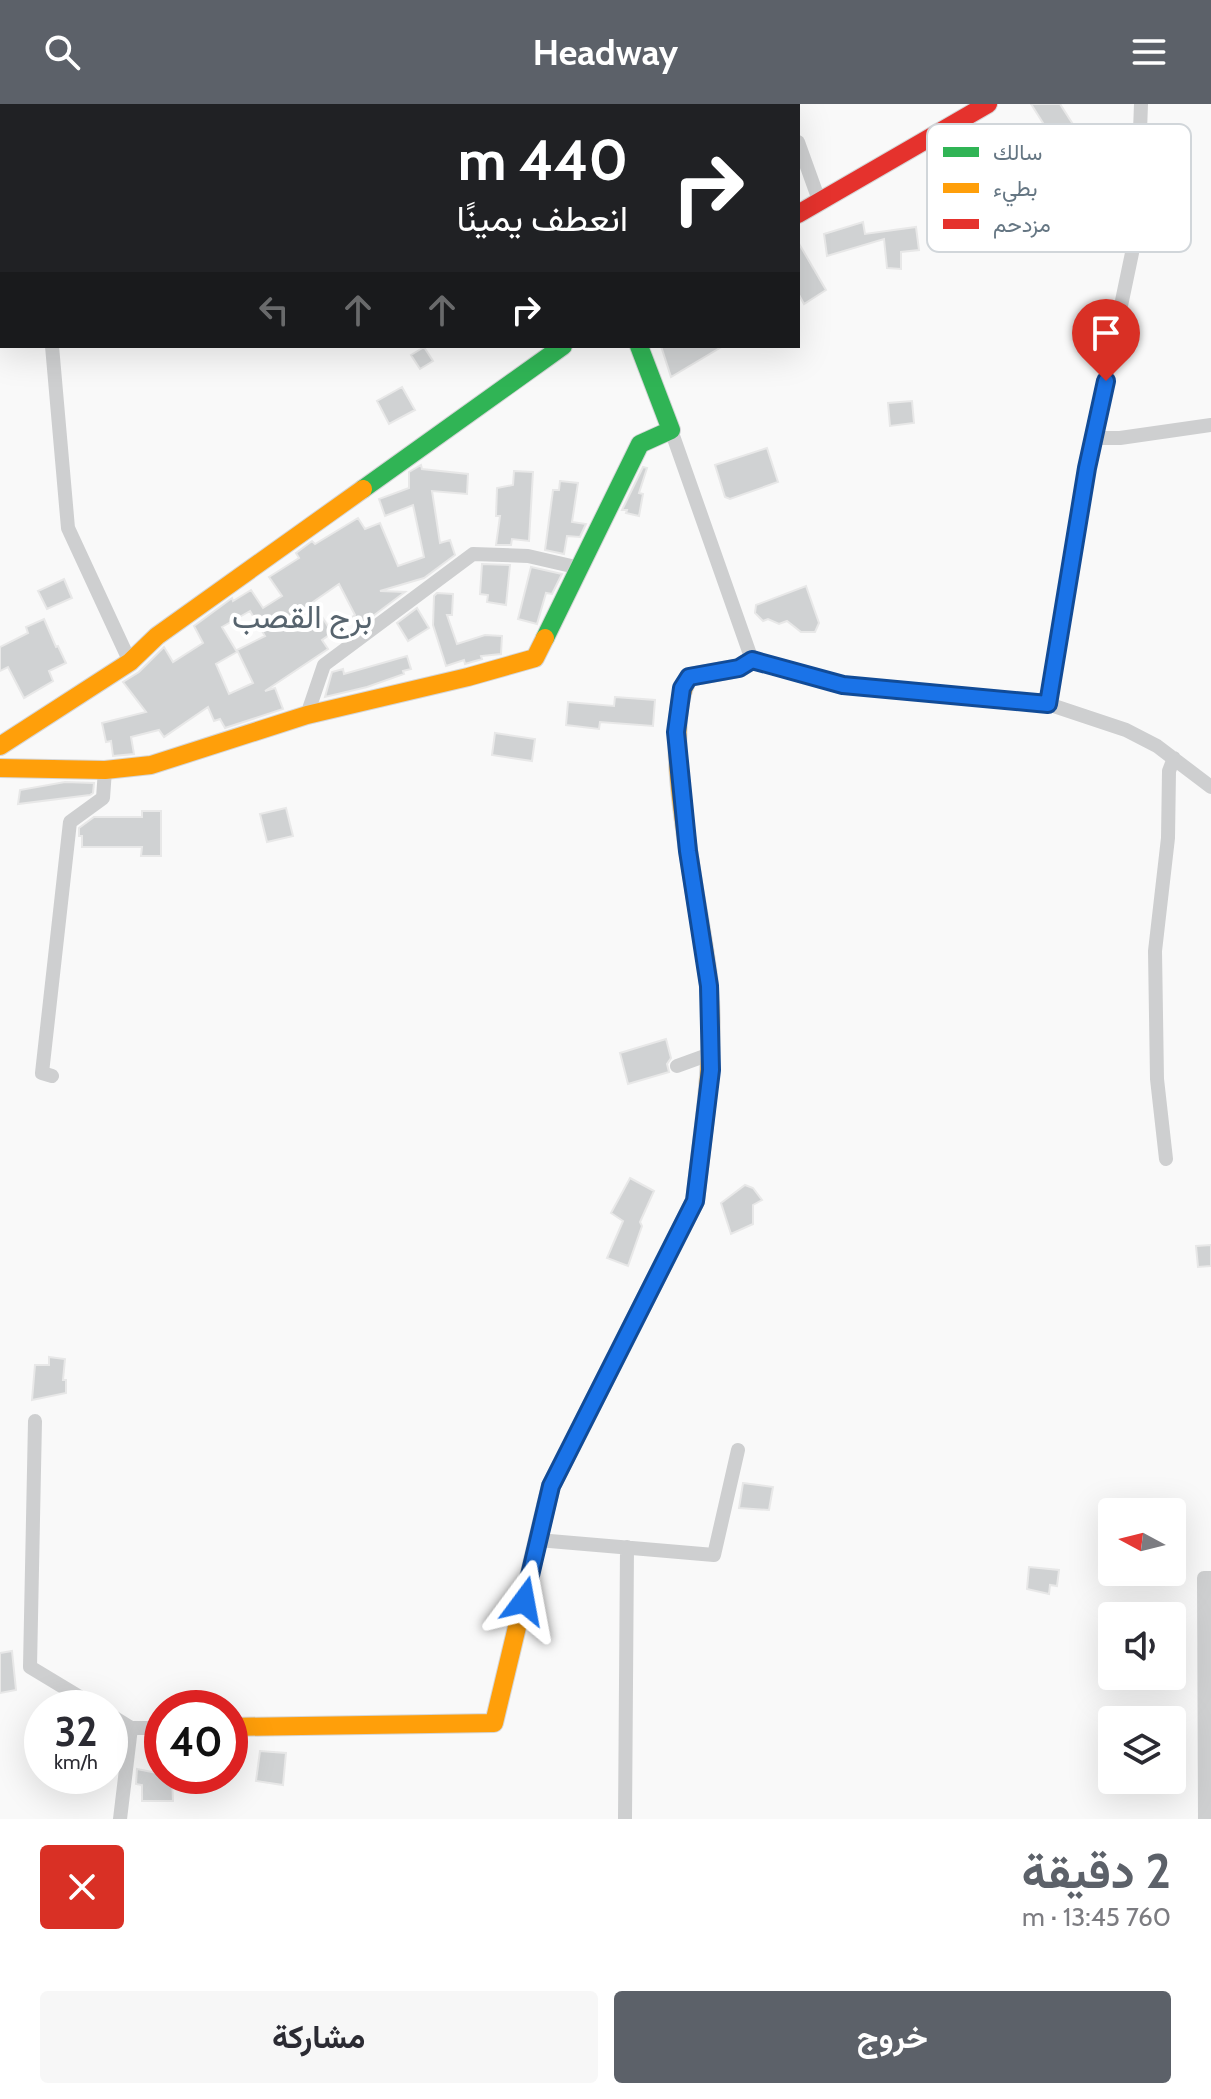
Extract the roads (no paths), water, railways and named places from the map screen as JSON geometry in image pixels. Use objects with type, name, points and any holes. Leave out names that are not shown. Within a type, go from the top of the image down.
[{"type":"street","points":[[954,124],[988,104]]},
{"type":"street","points":[[1140,124],[1141,104]]},
{"type":"street","points":[[800,213],[927,140]]},
{"type":"street","points":[[800,148],[820,203]]},
{"type":"street","points":[[1048,704],[1094,438],[1132,252]]},
{"type":"street","points":[[52,348],[68,528],[130,662]]},
{"type":"street","points":[[0,746],[130,662],[157,636],[560,348]]},
{"type":"street","points":[[640,348],[752,660]]},
{"type":"street","points":[[1094,438],[1120,438],[1211,425]]},
{"type":"street","points":[[0,768],[105,770],[151,765],[307,715],[535,658],[640,444],[671,430]]},
{"type":"street","points":[[307,715],[324,665],[473,554],[528,556],[580,568]]},
{"type":"street","points":[[248,1727],[494,1723],[551,1486],[695,1201],[711,1070],[709,986],[688,851],[676,732],[682,688],[689,677],[739,668],[752,660],[843,685],[1048,704],[1126,730],[1174,758],[1211,787]]},
{"type":"street","points":[[1166,1159],[1157,1079],[1155,951],[1168,838],[1169,771],[1174,758]]},
{"type":"street","points":[[52,1076],[42,1073],[70,822],[103,798],[105,770]]},
{"type":"street","points":[[677,1066],[710,1054]]},
{"type":"street","points":[[35,1421],[30,1667],[68,1690]]},
{"type":"street","points":[[538,1540],[714,1555],[738,1450]]},
{"type":"street","points":[[625,1819],[627,1547]]},
{"type":"street","points":[[1205,1819],[1204,1578],[1211,1578]]},
{"type":"street","points":[[128,1726],[144,1728]]},
{"type":"street","points":[[120,1819],[131,1728]]},
{"type":"district","name":"برج القصب","points":[[302,617]]}]
